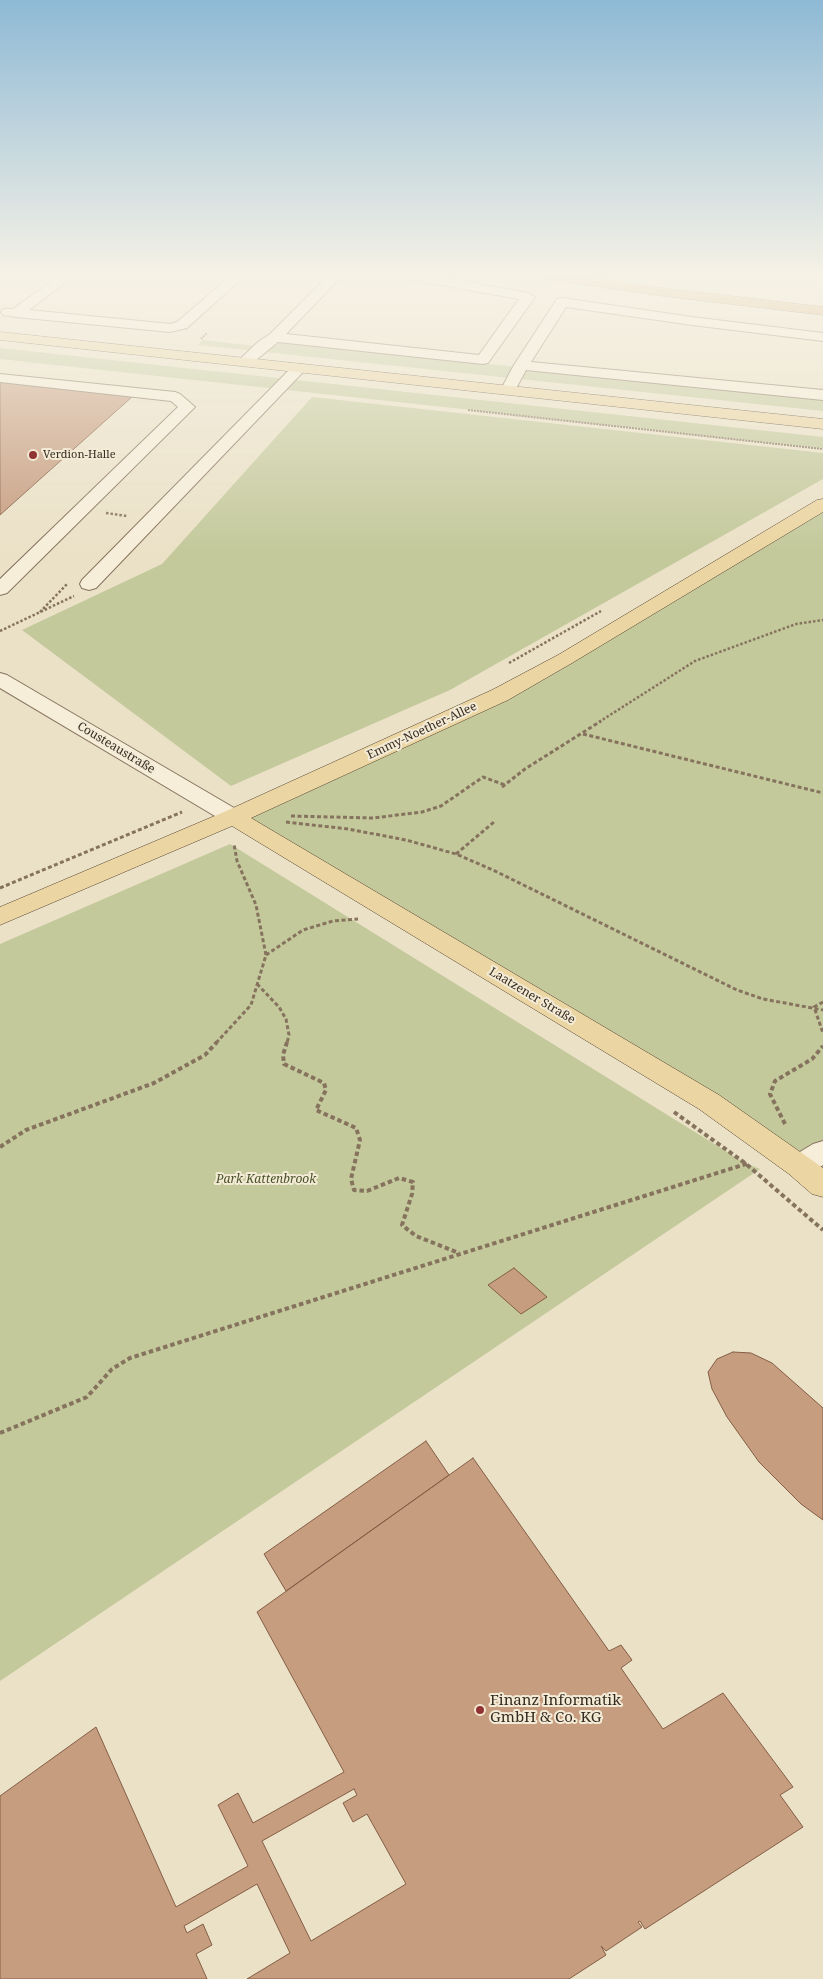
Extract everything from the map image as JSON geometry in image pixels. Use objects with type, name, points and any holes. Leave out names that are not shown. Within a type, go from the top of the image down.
[{"type":"main road","points":[[275,365],[823,424]]},
{"type":"main road","name":"Emmy-Noether-Allee","points":[[0,917],[233,817],[428,730],[500,695],[565,659],[823,504]]},
{"type":"main road","name":"Laatzener Straße","points":[[233,817],[709,1102],[811,1159],[823,1186]]},
{"type":"street","points":[[508,390],[520,365]]},
{"type":"street","points":[[534,365],[823,395]]},
{"type":"street","points":[[89,584],[298,368]]},
{"type":"street","points":[[0,378],[175,397],[187,407],[0,589]]},
{"type":"street","name":"Cousteaustraße","points":[[0,679],[233,817]]},
{"type":"path","points":[[468,410],[823,449]]},
{"type":"path","points":[[81,510],[152,519]]},
{"type":"path","points":[[0,631],[96,586],[89,584]]},
{"type":"path","points":[[504,666],[608,607]]},
{"type":"path","points":[[285,816],[373,818],[422,812],[441,806],[482,777],[503,786],[525,769],[695,661],[796,624],[823,620]]},
{"type":"path","points":[[582,734],[823,793]]},
{"type":"path","points":[[0,888],[182,812]]},
{"type":"path","points":[[283,821],[406,840],[456,854],[495,871],[737,990],[763,999],[823,1010]]},
{"type":"path","points":[[456,854],[494,822]]},
{"type":"path","points":[[0,1147],[26,1130],[154,1083],[205,1055],[251,1005],[266,955],[256,905],[237,861],[233,841],[242,846]]},
{"type":"path","points":[[266,955],[303,930],[333,921],[361,918],[353,913]]},
{"type":"path","points":[[257,984],[279,1007],[286,1020],[289,1035],[283,1055],[284,1064],[324,1083],[326,1090],[316,1110],[356,1128],[360,1140],[351,1179],[354,1190],[367,1191],[399,1178],[413,1182],[412,1194],[402,1225],[416,1236],[460,1253]]},
{"type":"path","points":[[814,1008],[823,1002]]},
{"type":"path","points":[[814,1008],[823,1033]]},
{"type":"path","points":[[811,1159],[785,1123],[770,1094],[775,1081],[812,1058],[823,1046]]},
{"type":"path","points":[[668,1108],[745,1163],[823,1230]]},
{"type":"path","points":[[0,1433],[87,1397],[112,1368],[130,1358],[745,1163],[754,1163]]},
{"type":"green space","points":[[59,365],[160,365],[823,437],[823,448]]},
{"type":"green space","points":[[391,365],[503,365],[823,399],[823,411]]},
{"type":"green space","points":[[312,397],[823,453],[823,479],[450,690],[231,786],[22,630],[162,564]]},
{"type":"green space","points":[[823,504],[823,1150],[800,1166],[233,817],[428,729]]},
{"type":"green space","name":"Park Kattenbrook","points":[[230,844],[745,1163],[760,1169],[0,1681],[0,944]]},
{"type":"building","name":"Verdion-Halle","points":[[0,381],[133,396],[0,515]]},
{"type":"building","points":[[514,1268],[547,1297],[521,1314],[488,1285]]},
{"type":"building","points":[[733,1352],[751,1353],[772,1363],[823,1408],[823,1520],[801,1504],[759,1462],[727,1417],[712,1389],[708,1372],[717,1359]]},
{"type":"building","points":[[426,1441],[449,1475],[286,1591],[264,1554]]},
{"type":"building","name":"Finanz Informatik GmbH & Co. KG","points":[[473,1458],[609,1651],[621,1645],[632,1660],[621,1668],[663,1729],[723,1693],[793,1787],[780,1795],[803,1827],[645,1929],[640,1921],[638,1922],[642,1927],[606,1951],[601,1946],[606,1955],[569,1979],[247,1979],[290,1953],[257,1884],[184,1926],[187,1933],[203,1924],[212,1945],[196,1954],[207,1979],[0,1979],[0,1796],[96,1727],[176,1907],[248,1866],[218,1805],[238,1793],[253,1823],[344,1772],[257,1612]],"holes":[[[354,1789],[357,1795],[343,1803],[353,1822],[367,1814],[406,1884],[311,1941],[262,1841]]]},
{"type":"place","name":"Verdion-Halle","points":[[33,455]]},
{"type":"place","name":"Finanz Informatik GmbH & Co. KG","points":[[480,1710]]}]
